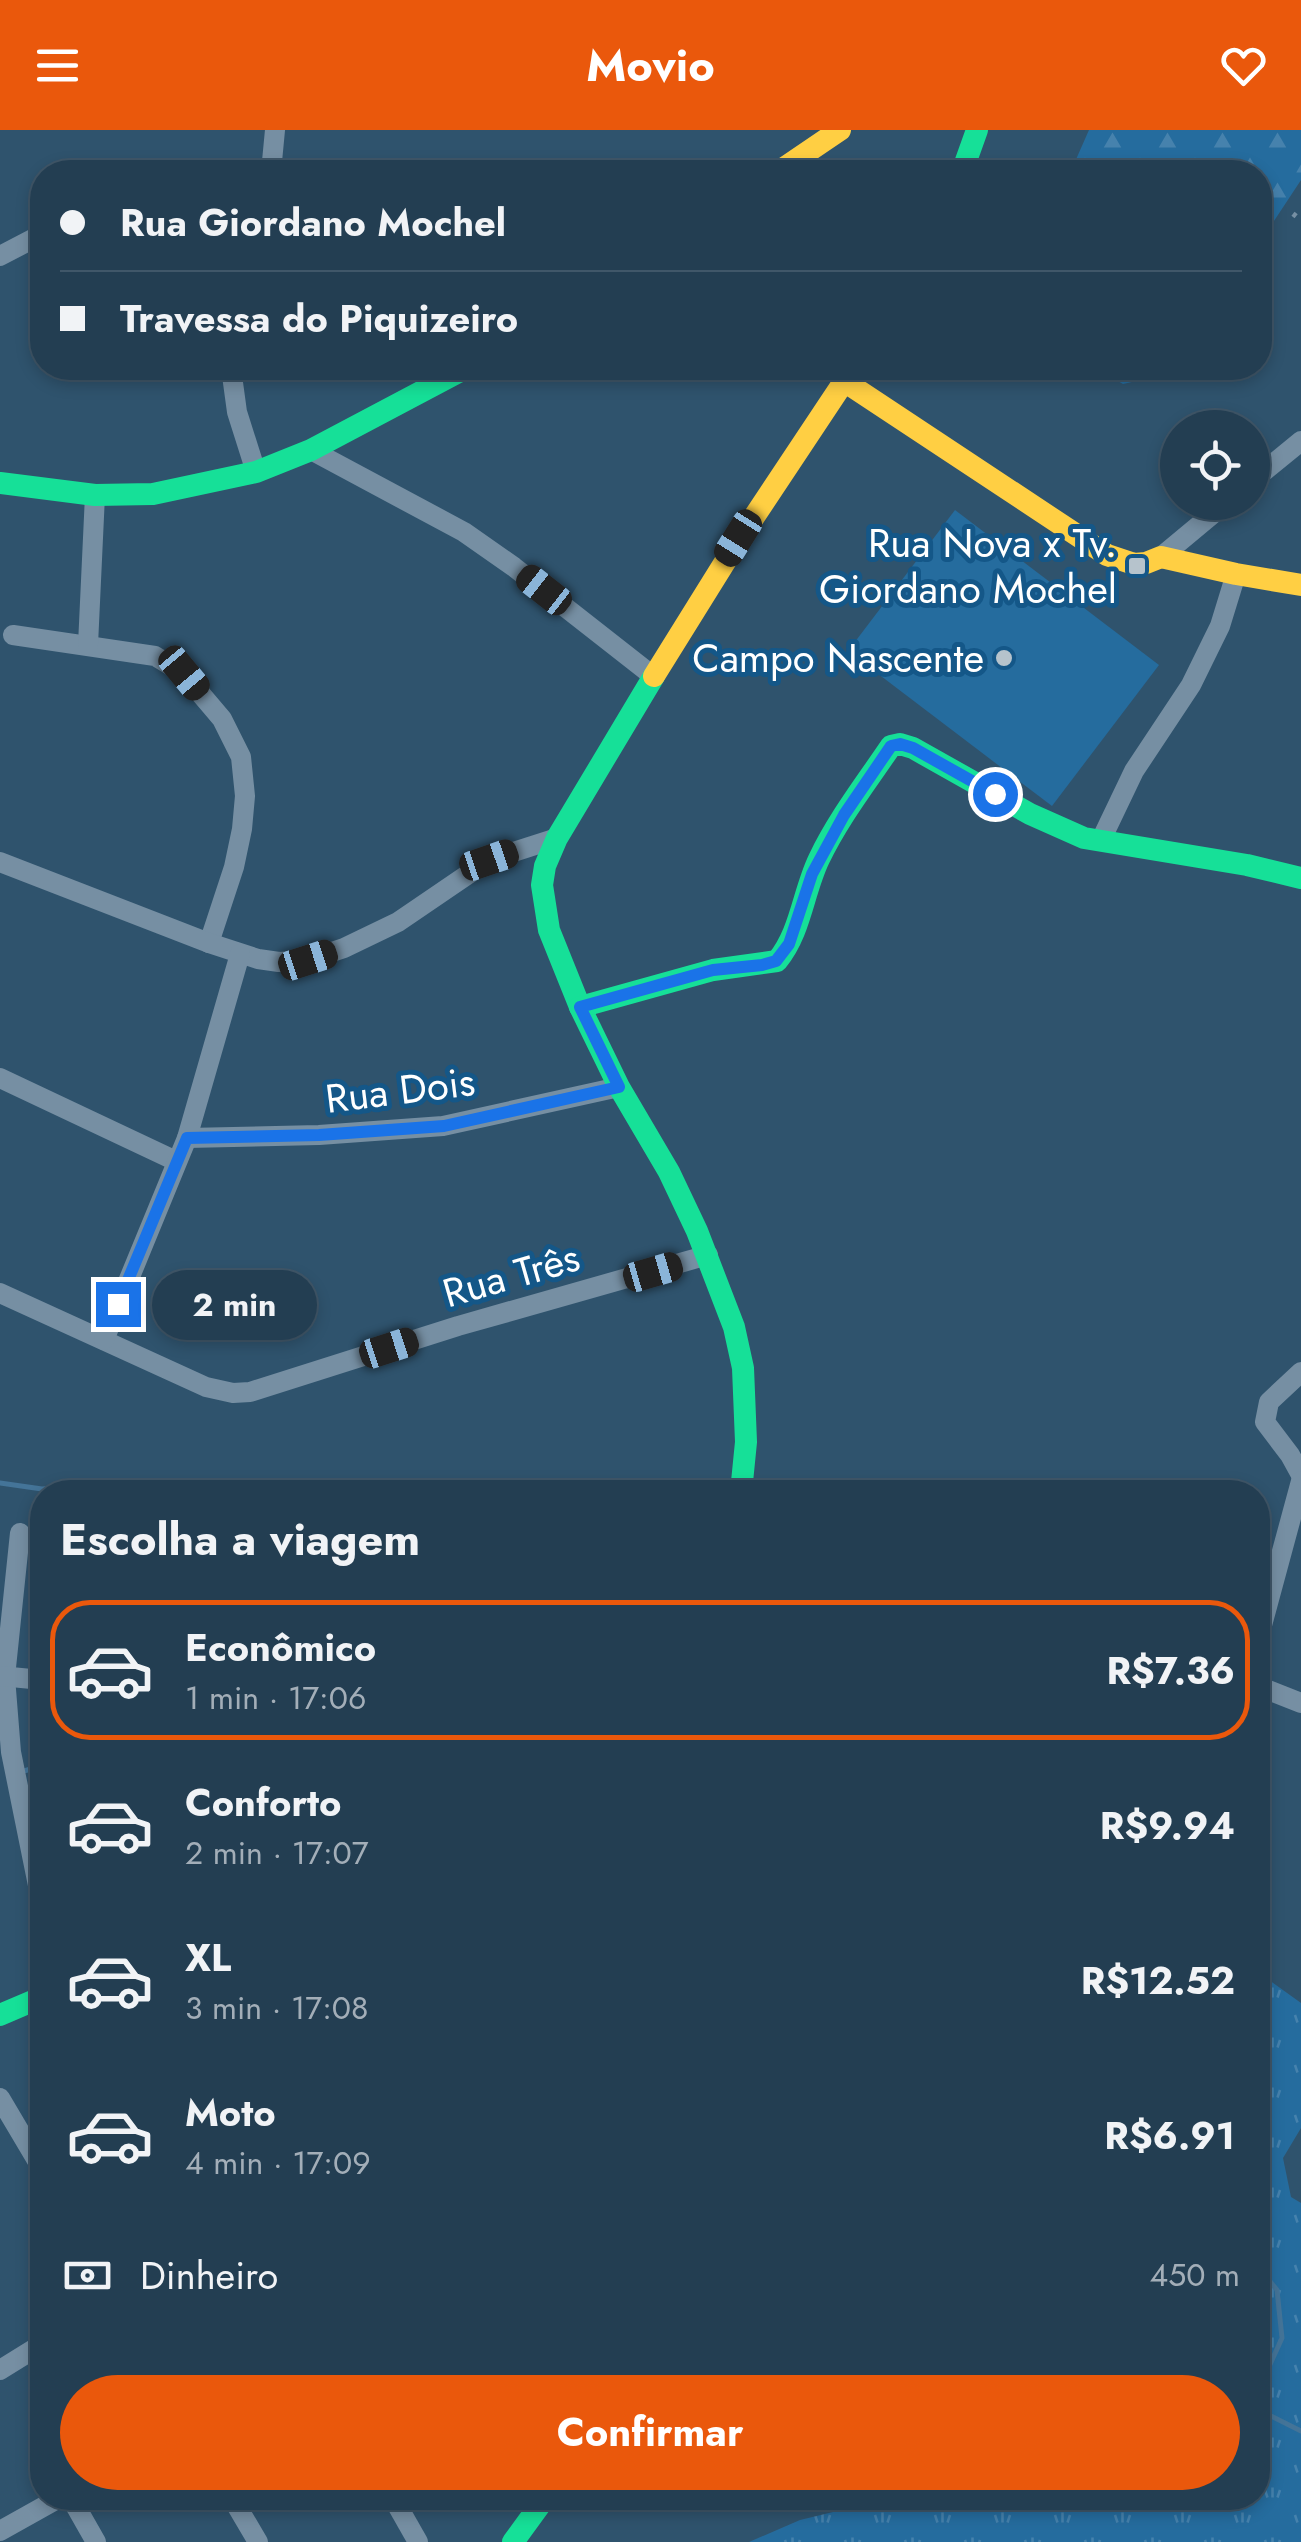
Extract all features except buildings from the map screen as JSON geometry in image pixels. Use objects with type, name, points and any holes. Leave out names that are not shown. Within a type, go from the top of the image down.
[{"type":"street","points":[[272,160],[275,130]]},
{"type":"street","points":[[796,160],[840,130]]},
{"type":"street","points":[[966,160],[977,130]]},
{"type":"street","points":[[0,256],[30,240]]},
{"type":"street","points":[[233,380],[256,472]]},
{"type":"street","points":[[0,483],[94,495],[153,494],[256,472],[311,450],[426,380]]},
{"type":"street","points":[[743,1480],[746,1442],[743,1368],[734,1327],[708,1255],[669,1172],[619,1087],[580,1007],[549,930],[542,885],[557,838],[652,676],[738,538],[845,380]]},
{"type":"street","points":[[858,380],[1107,556],[1137,566],[1148,564],[1205,520]]},
{"type":"street","points":[[1270,466],[1301,441]]},
{"type":"street","points":[[311,450],[464,532],[652,676]]},
{"type":"street","points":[[88,645],[94,495]]},
{"type":"street","points":[[1161,557],[1301,585]]},
{"type":"street","points":[[1101,840],[1134,771],[1191,685],[1220,626],[1236,574]]},
{"type":"street","points":[[13,636],[155,656],[184,673],[222,719],[240,757],[245,796],[234,868],[209,943]]},
{"type":"street","points":[[580,1007],[713,970],[776,961],[789,944],[812,874],[844,815],[891,746],[900,744],[1030,814],[1084,838],[1301,878]]},
{"type":"street","points":[[0,862],[209,943],[279,962],[308,960],[344,948],[398,922],[489,860],[557,838]]},
{"type":"street","points":[[104,1340],[187,1138],[240,954]]},
{"type":"street","points":[[0,1078],[176,1161]]},
{"type":"street","name":"Rua Dois","points":[[187,1138],[319,1135],[444,1126],[619,1087]]},
{"type":"street","name":"Rua Três","points":[[0,1294],[218,1391],[234,1394],[708,1255]]},
{"type":"street","points":[[1270,1595],[1301,1478],[1290,1455],[1264,1422],[1269,1402],[1301,1372]]},
{"type":"street","points":[[20,1533],[3,1676],[13,1761],[30,1844]]},
{"type":"street","points":[[3,1676],[30,1679]]},
{"type":"street","points":[[1270,1692],[1298,1705]]},
{"type":"street","points":[[0,2016],[30,2002]]},
{"type":"street","points":[[0,2098],[30,2149]]},
{"type":"street","points":[[0,2370],[30,2351]]},
{"type":"street","points":[[0,2531],[38,2510]]},
{"type":"street","points":[[78,2510],[96,2542]]},
{"type":"street","points":[[239,2510],[258,2542]]},
{"type":"street","points":[[400,2510],[418,2542]]},
{"type":"street","points":[[513,2542],[537,2510]]},
{"type":"path","points":[[1293,217],[1301,207]]},
{"type":"green space","points":[[1089,130],[1301,130],[1301,180],[1272,224],[1272,160],[1076,160]]},
{"type":"green space","name":"Campo Nascente","points":[[955,510],[1159,665],[1052,806],[848,651]]},
{"type":"green space","points":[[1270,1981],[1301,2003],[1301,2128],[1283,2158],[1291,2197],[1301,2203],[1301,2542],[749,2542],[800,2520],[841,2510],[1270,2510]]},
{"type":"waterway","points":[[0,1483],[30,1487]]},
{"type":"waterway","points":[[20,1772],[30,1769]]},
{"type":"waterway","points":[[1270,2282],[1277,2290],[1282,2338],[1270,2364]]},
{"type":"waterway","points":[[1270,2416],[1301,2431]]},
{"type":"traffic: fast","points":[[966,160],[977,130]]},
{"type":"traffic: fast","points":[[0,483],[95,495],[153,494],[256,472],[311,450],[443,380]]},
{"type":"traffic: fast","points":[[654,676],[557,838],[542,885],[549,930],[580,1007],[619,1087],[669,1172],[697,1231],[734,1327],[743,1368],[746,1442],[742,1480]]},
{"type":"traffic: fast","points":[[580,1007],[713,970],[777,961],[797,925],[827,844],[891,746],[900,744],[1030,814],[1084,838],[1301,878]]},
{"type":"traffic: fast","points":[[0,2015],[30,2002]]},
{"type":"traffic: fast","points":[[513,2542],[536,2510]]},
{"type":"traffic: slow","points":[[796,160],[840,130]]},
{"type":"traffic: slow","points":[[654,676],[845,380]]},
{"type":"traffic: slow","points":[[844,381],[1107,555],[1134,564],[1161,557],[1301,585]]},
{"type":"place","name":"Rua Nova x Tv. Giordano Mochel","points":[[1137,566]]},
{"type":"place","name":"Campo Nascente","points":[[1004,658]]},
{"type":"route","points":[[118,1304],[187,1138],[319,1135],[444,1126],[619,1087],[580,1007],[713,970],[776,961],[789,944],[812,874],[844,815],[891,746],[913,748],[995,794]]}]
